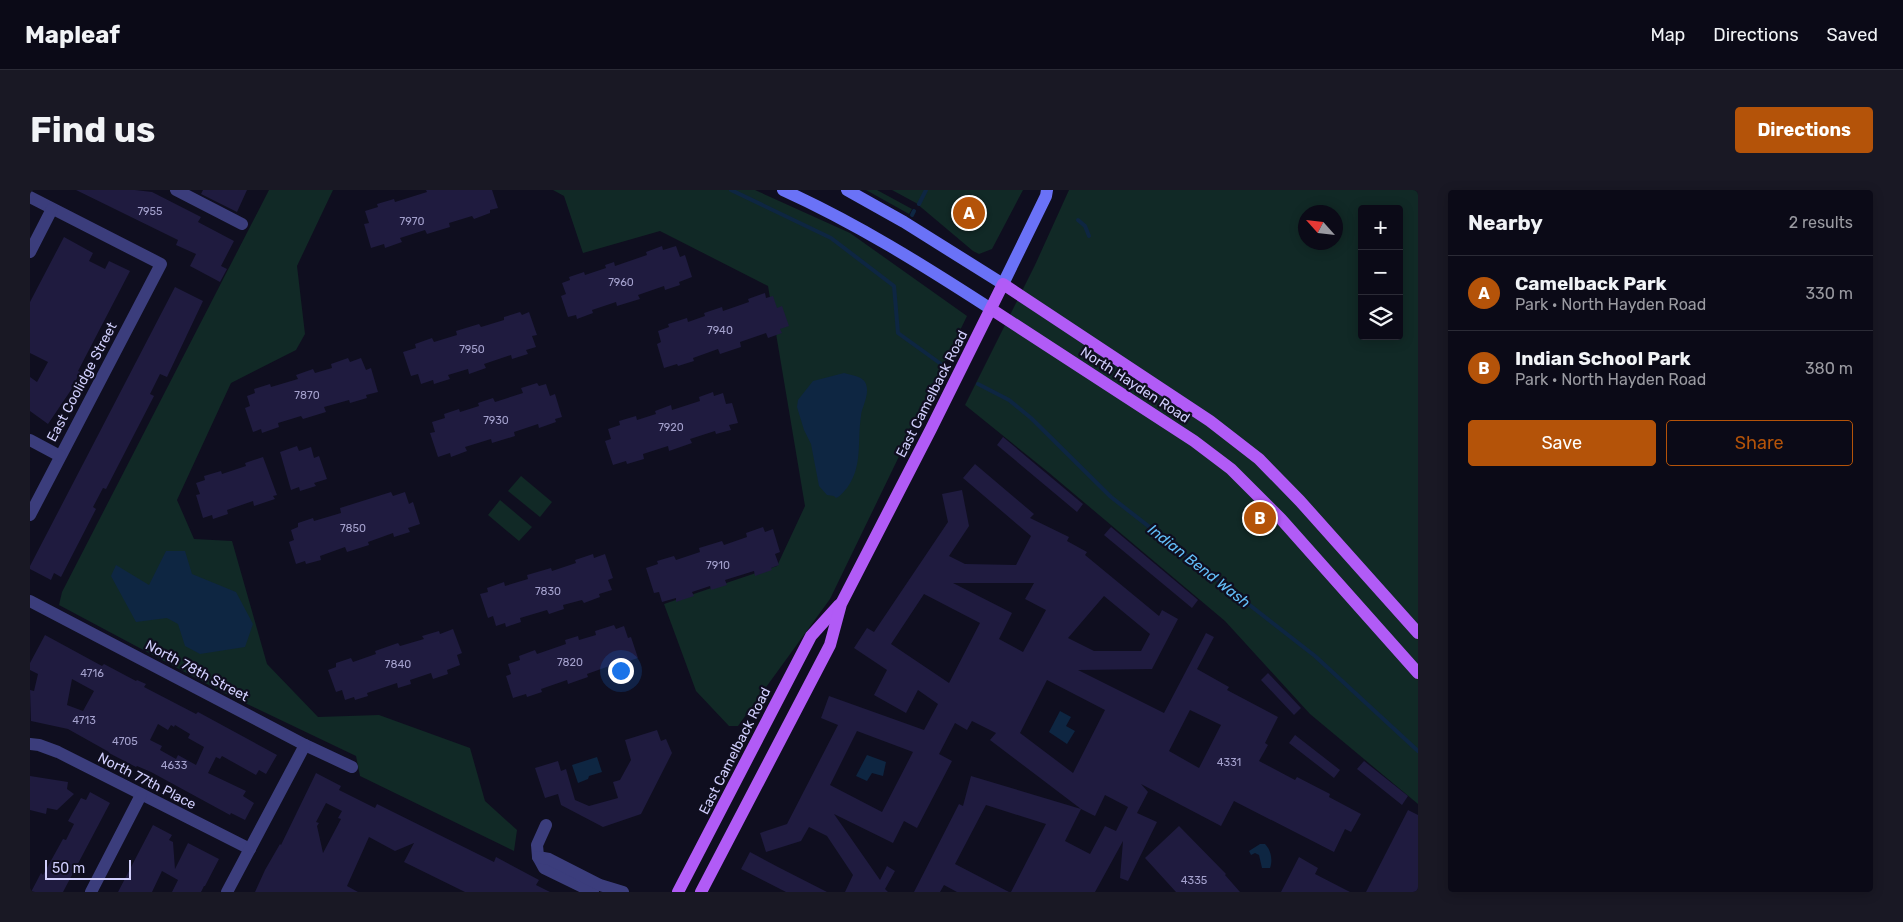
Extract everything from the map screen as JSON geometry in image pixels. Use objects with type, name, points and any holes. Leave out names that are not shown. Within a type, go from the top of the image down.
[{"type":"main road","name":"North Hayden Road","points":[[783,190],[874,235],[1194,441],[1231,469],[1281,519],[1418,673]]},
{"type":"main road","name":"North Hayden Road","points":[[847,190],[904,222],[1003,284],[1210,420],[1259,459],[1418,633]]},
{"type":"main road","name":"East Camelback Road","points":[[702,892],[830,645],[841,604],[1049,192]]},
{"type":"main road","name":"East Camelback Road","points":[[678,892],[811,636],[841,604]]},
{"type":"street","points":[[184,192],[242,224]]},
{"type":"street","points":[[30,197],[52,209],[30,252]]},
{"type":"street","name":"East Coolidge Street","points":[[30,515],[161,264],[52,209]]},
{"type":"street","points":[[30,440],[60,456]]},
{"type":"street","name":"North 78th Street","points":[[30,601],[305,745],[352,767]]},
{"type":"street","name":"North 77th Place","points":[[30,744],[39,745],[58,752],[250,849]]},
{"type":"street","points":[[227,892],[305,745]]},
{"type":"street","points":[[91,892],[141,795]]},
{"type":"street","points":[[546,825],[537,845],[538,857],[544,868],[593,892]]},
{"type":"street","points":[[538,857],[549,859],[600,885],[623,892]]},
{"type":"green space","points":[[269,190],[333,190],[297,266],[305,334],[296,350],[231,383],[177,500],[194,539],[232,541],[267,664],[318,717],[379,715],[470,748],[485,801],[517,830],[514,851],[360,776],[356,756],[222,692],[59,605],[62,592]]},
{"type":"green space","points":[[553,190],[755,190],[850,233],[967,316],[830,599],[738,726],[729,726],[696,691],[664,604],[777,566],[805,506],[768,286],[660,231],[583,253],[564,196]]},
{"type":"green space","points":[[866,190],[877,190],[912,209],[909,214]]},
{"type":"green space","points":[[892,190],[1023,190],[992,249],[979,254],[916,203]]},
{"type":"green space","points":[[1069,190],[1418,190],[1418,804],[1310,714],[1225,621],[1048,472],[965,405],[1035,265]]},
{"type":"green space","points":[[521,476],[552,502],[540,517],[508,491]]},
{"type":"green space","points":[[500,500],[532,527],[519,541],[488,515]]},
{"type":"water","points":[[844,373],[861,378],[867,386],[867,391],[861,416],[859,453],[855,471],[847,488],[836,498],[827,495],[819,486],[811,444],[804,430],[797,407],[798,400],[813,381]]},
{"type":"water","points":[[166,551],[185,551],[192,574],[236,592],[253,624],[245,647],[200,654],[185,646],[178,624],[167,618],[136,622],[111,576],[116,565],[149,585]]},
{"type":"water","points":[[1060,711],[1071,717],[1066,726],[1075,731],[1067,744],[1049,732]]},
{"type":"water","points":[[867,755],[886,762],[883,776],[872,773],[867,781],[856,776]]},
{"type":"water","points":[[597,757],[602,772],[589,776],[588,779],[578,783],[572,765]]},
{"type":"water","points":[[1260,844],[1265,844],[1270,852],[1270,868],[1262,868],[1259,855],[1255,853],[1251,855],[1249,851]]},
{"type":"building","points":[[76,190],[135,190],[152,192],[201,217],[198,222],[234,241],[221,266],[227,269],[220,282],[190,266],[196,254],[176,245],[178,240]]},
{"type":"building","points":[[203,190],[247,190],[237,212],[201,194]]},
{"type":"building","points":[[426,190],[492,190],[498,208],[490,210],[490,213],[474,219],[472,216],[449,223],[450,227],[427,234],[425,230],[400,238],[402,242],[385,248],[384,244],[371,248],[364,224],[369,223],[365,211],[378,207],[377,204],[394,199],[395,202],[427,192]]},
{"type":"building","points":[[64,237],[93,253],[89,261],[105,269],[109,261],[130,271],[78,371],[80,372],[71,390],[48,424],[30,411],[30,377],[37,382],[48,362],[30,353],[30,302]]},
{"type":"building","points":[[662,246],[663,250],[676,246],[680,257],[685,255],[692,277],[679,282],[680,285],[665,290],[664,286],[638,295],[640,299],[617,306],[616,302],[592,310],[593,313],[577,319],[576,315],[568,317],[561,296],[566,294],[562,283],[570,280],[569,277],[584,272],[585,275],[606,268],[605,265],[614,262],[615,266],[647,255],[646,252]]},
{"type":"building","points":[[175,287],[203,301],[167,377],[160,374],[150,394],[154,396],[106,489],[103,488],[93,507],[96,509],[61,577],[54,573],[51,580],[30,569],[30,566]]},
{"type":"building","points":[[765,293],[766,298],[773,296],[777,308],[782,306],[789,326],[780,329],[782,333],[768,338],[766,333],[740,342],[741,347],[720,354],[718,349],[693,358],[694,361],[664,368],[657,344],[661,342],[658,331],[669,327],[668,324],[687,318],[688,322],[705,316],[704,313],[722,307],[723,311],[749,302],[748,299]]},
{"type":"building","points":[[520,312],[522,315],[529,312],[537,335],[532,336],[536,347],[526,350],[528,354],[512,359],[511,355],[484,364],[486,368],[469,374],[468,369],[448,375],[450,379],[434,384],[433,380],[421,384],[418,374],[411,376],[403,352],[416,348],[415,344],[432,338],[434,342],[457,335],[456,331],[479,324],[481,327],[504,320],[504,317]]},
{"type":"building","points":[[348,358],[350,362],[361,358],[366,370],[371,368],[378,392],[366,395],[367,398],[350,403],[349,400],[324,407],[326,412],[303,419],[301,416],[278,423],[279,427],[262,433],[261,429],[253,432],[245,408],[250,406],[247,396],[255,393],[254,389],[270,384],[271,387],[298,379],[296,375],[313,369],[315,373],[332,368],[331,364]]},
{"type":"building","points":[[537,383],[539,386],[546,384],[550,396],[555,394],[562,417],[555,419],[556,422],[539,428],[538,424],[514,432],[515,436],[492,443],[491,439],[465,447],[467,451],[451,457],[450,453],[438,457],[430,433],[435,432],[432,422],[445,418],[444,414],[459,409],[460,412],[479,406],[478,403],[493,398],[495,402],[523,393],[521,388]]},
{"type":"building","points":[[713,392],[714,396],[723,393],[726,404],[732,403],[738,423],[729,425],[731,430],[716,434],[715,431],[690,439],[692,443],[669,451],[668,446],[643,454],[644,459],[627,464],[626,461],[613,465],[605,441],[611,439],[608,429],[620,425],[619,421],[636,416],[637,420],[656,414],[655,411],[671,405],[672,410],[700,401],[699,397]]},
{"type":"building","points":[[1003,437],[1083,504],[1077,512],[997,445]]},
{"type":"building","points":[[297,446],[299,451],[311,447],[314,458],[319,456],[327,479],[314,483],[316,486],[300,491],[299,487],[291,490],[280,452]]},
{"type":"building","points":[[263,457],[277,495],[273,496],[275,499],[254,506],[253,501],[227,510],[228,514],[213,519],[212,515],[203,518],[196,495],[200,494],[196,483],[205,480],[204,476],[221,471],[222,474],[246,466],[245,463]]},
{"type":"building","points":[[975,464],[1034,514],[1030,518],[1069,537],[1067,541],[1087,552],[1085,555],[1159,616],[1162,610],[1178,619],[1152,669],[1078,670],[1164,713],[1206,633],[1214,637],[1197,669],[1229,687],[1227,690],[1278,717],[1265,743],[1268,745],[1259,761],[1295,780],[1297,777],[1330,794],[1329,797],[1361,814],[1351,832],[1345,829],[1334,852],[1234,801],[1221,826],[1141,784],[1148,792],[1137,813],[1157,822],[1128,881],[1120,878],[1123,841],[1095,892],[1011,892],[1046,824],[986,805],[955,864],[1009,892],[957,892],[944,885],[940,892],[914,892],[959,804],[963,806],[971,776],[1081,809],[990,740],[996,733],[972,721],[967,730],[955,723],[939,754],[952,761],[917,828],[904,821],[893,843],[834,814],[880,880],[887,866],[895,871],[885,889],[888,892],[845,892],[853,875],[827,836],[809,827],[801,841],[766,852],[760,833],[787,824],[838,725],[821,718],[829,696],[924,730],[938,704],[918,690],[906,713],[874,695],[887,670],[854,648],[867,628],[874,632],[948,522],[942,494],[962,490],[969,526],[949,556],[965,564],[1016,565],[1031,536],[963,478]],"holes":[[[953,583],[1034,583],[1025,599],[1046,610],[1023,652],[999,639],[1012,613]],[[924,594],[980,623],[949,683],[891,644]],[[1104,596],[1150,634],[1141,651],[1094,651],[1068,638]],[[1047,680],[1105,710],[1073,773],[1020,733]],[[1190,710],[1221,725],[1199,768],[1169,751]],[[857,731],[913,752],[882,812],[830,785]],[[1105,795],[1128,807],[1116,831],[1105,826],[1090,854],[1065,841],[1081,809],[1095,816]]]},
{"type":"building","points":[[391,492],[393,496],[405,492],[409,504],[413,502],[420,524],[408,528],[410,532],[394,537],[393,533],[368,542],[369,545],[347,552],[345,547],[320,556],[321,560],[306,564],[305,561],[296,564],[289,542],[294,540],[291,530],[298,527],[298,523],[313,518],[314,521],[341,513],[340,508]]},
{"type":"building","points":[[763,527],[765,532],[773,529],[780,552],[775,554],[779,565],[771,568],[772,570],[755,576],[754,571],[725,580],[727,585],[711,590],[710,586],[692,592],[694,596],[676,602],[676,598],[662,602],[659,592],[654,593],[646,568],[658,564],[657,561],[674,556],[676,560],[700,552],[699,548],[722,541],[724,545],[747,537],[746,533]]},
{"type":"building","points":[[1111,527],[1198,600],[1192,608],[1104,535]]},
{"type":"building","points":[[593,554],[594,558],[605,554],[613,578],[608,580],[612,590],[599,594],[600,597],[584,603],[582,600],[563,605],[564,609],[549,614],[547,610],[520,618],[521,622],[506,627],[505,623],[496,626],[493,616],[488,618],[480,594],[488,592],[487,588],[504,582],[505,586],[528,579],[527,575],[551,568],[552,571],[576,563],[575,560]]},
{"type":"building","points":[[614,625],[616,629],[624,626],[628,638],[631,637],[638,658],[629,661],[630,664],[616,669],[615,664],[587,674],[588,677],[568,684],[567,680],[541,689],[542,692],[527,697],[526,694],[513,698],[506,676],[511,674],[508,664],[520,660],[519,656],[535,650],[537,654],[566,644],[565,640],[578,636],[579,640],[596,635],[595,631]]},
{"type":"building","points":[[453,629],[462,653],[457,655],[460,665],[447,670],[448,674],[433,679],[431,673],[410,680],[411,684],[398,688],[397,683],[367,693],[368,696],[355,700],[354,697],[345,700],[342,690],[336,692],[328,670],[336,667],[336,663],[351,658],[353,662],[376,654],[375,651],[398,643],[400,646],[424,639],[422,636],[439,631],[440,634]]},
{"type":"building","points":[[45,635],[102,666],[104,664],[136,681],[146,684],[144,687],[196,714],[198,712],[277,755],[266,774],[259,770],[256,775],[222,756],[220,759],[216,757],[208,773],[246,791],[243,796],[254,803],[245,820],[231,813],[230,815],[151,772],[136,767],[68,729],[31,721],[30,690],[34,691],[38,674],[30,670],[30,663]],"holes":[[[72,679],[94,691],[83,711],[67,705]],[[158,724],[168,730],[171,725],[174,727],[175,725],[190,734],[188,738],[204,747],[196,765],[178,755],[176,759],[160,750],[162,746],[150,740]]]},
{"type":"building","points":[[1268,673],[1301,708],[1294,715],[1261,680]]},
{"type":"building","points":[[657,730],[661,741],[666,739],[672,753],[641,814],[603,827],[561,805],[558,794],[545,798],[535,768],[558,761],[561,771],[566,769],[575,800],[589,806],[618,798],[613,782],[620,780],[631,760],[625,740]]},
{"type":"building","points":[[1295,735],[1340,770],[1334,778],[1289,743]]},
{"type":"building","points":[[1364,761],[1408,796],[1402,805],[1357,769]]},
{"type":"building","points":[[316,773],[341,786],[339,790],[375,808],[377,804],[494,862],[496,857],[539,880],[536,885],[550,892],[465,892],[404,862],[414,843],[395,851],[369,837],[347,886],[358,892],[255,892],[265,870],[281,845]],"holes":[[[326,803],[342,811],[338,818],[341,819],[323,853],[317,826],[319,823],[316,822]]]},
{"type":"building","points":[[30,776],[68,782],[67,789],[74,794],[57,810],[47,808],[46,814],[30,810]]},
{"type":"building","points":[[90,792],[110,803],[63,892],[31,892],[63,839],[66,840],[74,824],[68,821],[81,798],[86,800]]},
{"type":"building","points":[[1408,810],[1418,815],[1418,892],[1366,892]]},
{"type":"building","points":[[153,825],[172,835],[169,840],[173,842],[175,869],[188,843],[219,859],[201,892],[172,892],[178,880],[162,871],[152,892],[118,892]]},
{"type":"building","points":[[1179,826],[1226,874],[1240,892],[1176,892],[1145,858]]},
{"type":"building","points":[[750,852],[827,892],[786,892],[741,869]]},
{"type":"building","points":[[1299,857],[1318,868],[1315,874],[1350,892],[1281,892]]},
{"type":"waterway","name":"Indian Bend Wash","points":[[731,190],[831,238],[894,286],[898,333],[941,364]]},
{"type":"waterway","points":[[919,204],[926,190]]},
{"type":"waterway","points":[[912,215],[914,211]]},
{"type":"waterway","points":[[1078,220],[1085,226],[1089,236]]},
{"type":"waterway","name":"Indian Bend Wash","points":[[978,384],[1009,400],[1031,418],[1111,497],[1315,656],[1418,751]]},
{"type":"place","name":"Camelback Park","points":[[969,213]]},
{"type":"place","name":"Indian School Park","points":[[1260,518]]}]
